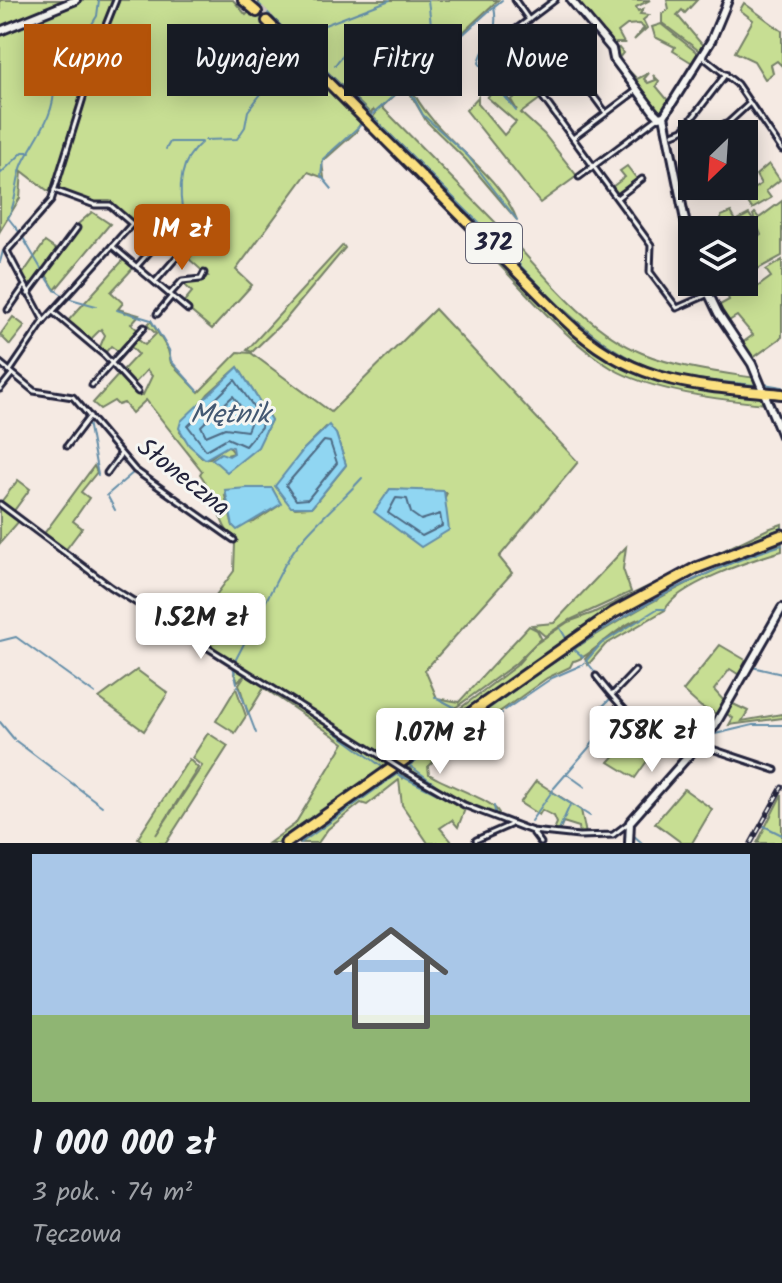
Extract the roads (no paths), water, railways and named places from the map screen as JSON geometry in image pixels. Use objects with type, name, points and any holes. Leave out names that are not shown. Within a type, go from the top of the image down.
[{"type":"highway","points":[[286,843],[613,613],[696,568],[782,537]]},
{"type":"highway","points":[[293,843],[617,615],[697,572],[782,537]]},
{"type":"main road","points":[[243,0],[259,11],[249,0]]},
{"type":"main road","name":"372","points":[[268,19],[594,341],[628,362],[664,375],[782,392]]},
{"type":"street","points":[[0,31],[76,0]]},
{"type":"street","points":[[44,321],[7,255],[12,242],[48,206],[116,0]]},
{"type":"street","points":[[515,0],[529,20]]},
{"type":"street","points":[[524,24],[555,0]]},
{"type":"street","points":[[571,0],[612,49],[614,59],[661,117],[684,216]]},
{"type":"street","points":[[579,177],[661,117],[702,56],[728,0]]},
{"type":"street","points":[[702,56],[726,74],[782,149]]},
{"type":"street","points":[[691,120],[726,74]]},
{"type":"street","points":[[573,138],[637,90]]},
{"type":"street","points":[[542,96],[651,245],[650,272],[677,308],[704,296]]},
{"type":"street","points":[[593,96],[606,113]]},
{"type":"street","points":[[731,120],[750,103]]},
{"type":"street","points":[[673,134],[678,133]]},
{"type":"street","points":[[617,198],[642,179]]},
{"type":"street","points":[[0,389],[44,321],[132,224],[110,205],[95,205],[54,190]]},
{"type":"street","points":[[28,294],[77,228]]},
{"type":"street","points":[[137,266],[170,229]]},
{"type":"street","points":[[155,282],[189,243]]},
{"type":"street","points":[[112,246],[188,310]]},
{"type":"street","points":[[157,314],[182,281],[201,279],[204,273]]},
{"type":"street","points":[[8,310],[24,287]]},
{"type":"street","points":[[710,296],[749,358],[782,436]]},
{"type":"street","points":[[53,312],[112,363],[138,392]]},
{"type":"street","points":[[92,385],[144,327]]},
{"type":"street","name":"Słoneczna","points":[[0,363],[34,391],[73,397],[121,454],[150,482],[234,540]]},
{"type":"street","points":[[67,446],[90,416]]},
{"type":"street","points":[[107,473],[121,454]]},
{"type":"street","points":[[0,504],[84,569],[404,771],[464,805],[532,831],[598,836],[616,834],[630,822],[700,746],[782,608]]},
{"type":"street","points":[[612,696],[635,671]]},
{"type":"street","points":[[596,676],[630,716],[659,735],[679,745],[700,746],[775,770]]},
{"type":"street","points":[[629,843],[630,822]]},
{"type":"street","points":[[476,840],[510,825]]},
{"type":"street","points":[[532,831],[541,843]]},
{"type":"street","points":[[594,843],[598,836]]},
{"type":"water","name":"Mętnik","points":[[238,367],[271,420],[258,447],[227,472],[212,459],[221,453],[229,456],[234,453],[233,447],[228,446],[205,459],[189,445],[179,428],[181,421]]},
{"type":"water","points":[[329,425],[336,434],[346,465],[312,507],[291,507],[275,486],[304,449]]},
{"type":"water","points":[[272,488],[281,504],[237,530],[233,526],[225,490]]},
{"type":"water","points":[[390,489],[444,491],[449,530],[421,547],[374,512]]},
{"type":"waterway","points":[[92,24],[97,16],[99,0]]},
{"type":"waterway","points":[[327,24],[390,0]]},
{"type":"waterway","points":[[428,0],[431,24]]},
{"type":"waterway","points":[[491,9],[502,0]]},
{"type":"waterway","points":[[259,4],[492,236]]},
{"type":"waterway","points":[[494,7],[495,25],[479,63],[516,111]]},
{"type":"waterway","points":[[490,10],[407,85],[423,115],[468,156],[517,220]]},
{"type":"waterway","points":[[335,65],[344,53]]},
{"type":"waterway","points":[[8,218],[23,163],[43,126],[53,96]]},
{"type":"waterway","points":[[205,140],[237,139],[245,127],[248,111],[259,96]]},
{"type":"waterway","points":[[373,114],[394,96]]},
{"type":"waterway","points":[[332,189],[321,176],[323,159],[364,122]]},
{"type":"waterway","points":[[166,149],[170,142],[201,142]]},
{"type":"waterway","points":[[185,223],[181,201],[184,169],[202,142]]},
{"type":"waterway","points":[[0,174],[23,152],[30,152]]},
{"type":"waterway","points":[[9,219],[20,233]]},
{"type":"waterway","points":[[22,236],[43,272]]},
{"type":"waterway","points":[[496,240],[574,319],[618,352],[670,374],[755,385]]},
{"type":"waterway","points":[[0,262],[3,251]]},
{"type":"waterway","points":[[45,275],[55,290],[64,296]]},
{"type":"waterway","points":[[67,298],[96,306]]},
{"type":"waterway","points":[[117,310],[126,313]]},
{"type":"waterway","points":[[128,313],[151,320],[169,350],[171,361],[198,391]]},
{"type":"waterway","points":[[568,328],[600,354],[635,373],[673,385],[713,391]]},
{"type":"waterway","points":[[764,384],[782,387]]},
{"type":"waterway","points":[[88,422],[98,475]]},
{"type":"waterway","points":[[115,510],[107,495],[134,472]]},
{"type":"waterway","points":[[286,563],[310,530],[362,478]]},
{"type":"waterway","points":[[707,559],[782,528]]},
{"type":"waterway","points":[[469,723],[618,620],[698,578],[782,545]]},
{"type":"waterway","points":[[234,663],[285,564]]},
{"type":"waterway","points":[[628,599],[669,578]]},
{"type":"waterway","points":[[586,661],[601,644],[657,609],[665,609]]},
{"type":"waterway","points":[[462,713],[599,617]]},
{"type":"waterway","points":[[560,628],[566,638]]},
{"type":"waterway","points":[[0,641],[16,637],[95,694]]},
{"type":"waterway","points":[[192,641],[229,664]]},
{"type":"waterway","points":[[574,649],[583,657]]},
{"type":"waterway","points":[[587,662],[599,677]]},
{"type":"waterway","points":[[505,710],[552,678],[584,664]]},
{"type":"waterway","points":[[233,666],[237,683]]},
{"type":"waterway","points":[[752,667],[782,674]]},
{"type":"waterway","points":[[238,686],[256,733]]},
{"type":"waterway","points":[[435,697],[454,707]]},
{"type":"waterway","points":[[554,788],[611,722],[600,709],[611,698]]},
{"type":"waterway","points":[[457,710],[460,714]]},
{"type":"waterway","points":[[488,723],[502,713]]},
{"type":"waterway","points":[[396,760],[458,716]]},
{"type":"waterway","points":[[0,722],[14,739]]},
{"type":"waterway","points":[[467,724],[472,731]]},
{"type":"waterway","points":[[473,733],[485,725]]},
{"type":"waterway","points":[[711,735],[753,725],[782,725]]},
{"type":"waterway","points":[[410,765],[465,726]]},
{"type":"waterway","points":[[328,727],[381,766]]},
{"type":"waterway","points":[[473,733],[501,751]]},
{"type":"waterway","points":[[450,750],[473,734]]},
{"type":"waterway","points":[[16,741],[102,806]]},
{"type":"waterway","points":[[360,742],[388,755]]},
{"type":"waterway","points":[[662,742],[690,749]]},
{"type":"waterway","points":[[409,765],[450,795],[479,809]]},
{"type":"waterway","points":[[303,826],[385,767]]},
{"type":"waterway","points":[[301,843],[400,772]]},
{"type":"waterway","points":[[397,774],[464,807]]},
{"type":"waterway","points":[[567,774],[585,787]]},
{"type":"waterway","points":[[531,821],[553,790]]},
{"type":"waterway","points":[[552,792],[590,816]]},
{"type":"waterway","points":[[558,832],[570,805]]},
{"type":"waterway","points":[[494,806],[496,817]]},
{"type":"waterway","points":[[764,826],[782,835]]},
{"type":"waterway","points":[[633,835],[642,843]]},
{"type":"tunnel","points":[[260,9],[270,18]]},
{"type":"railway","points":[[751,843],[782,787]]}]
